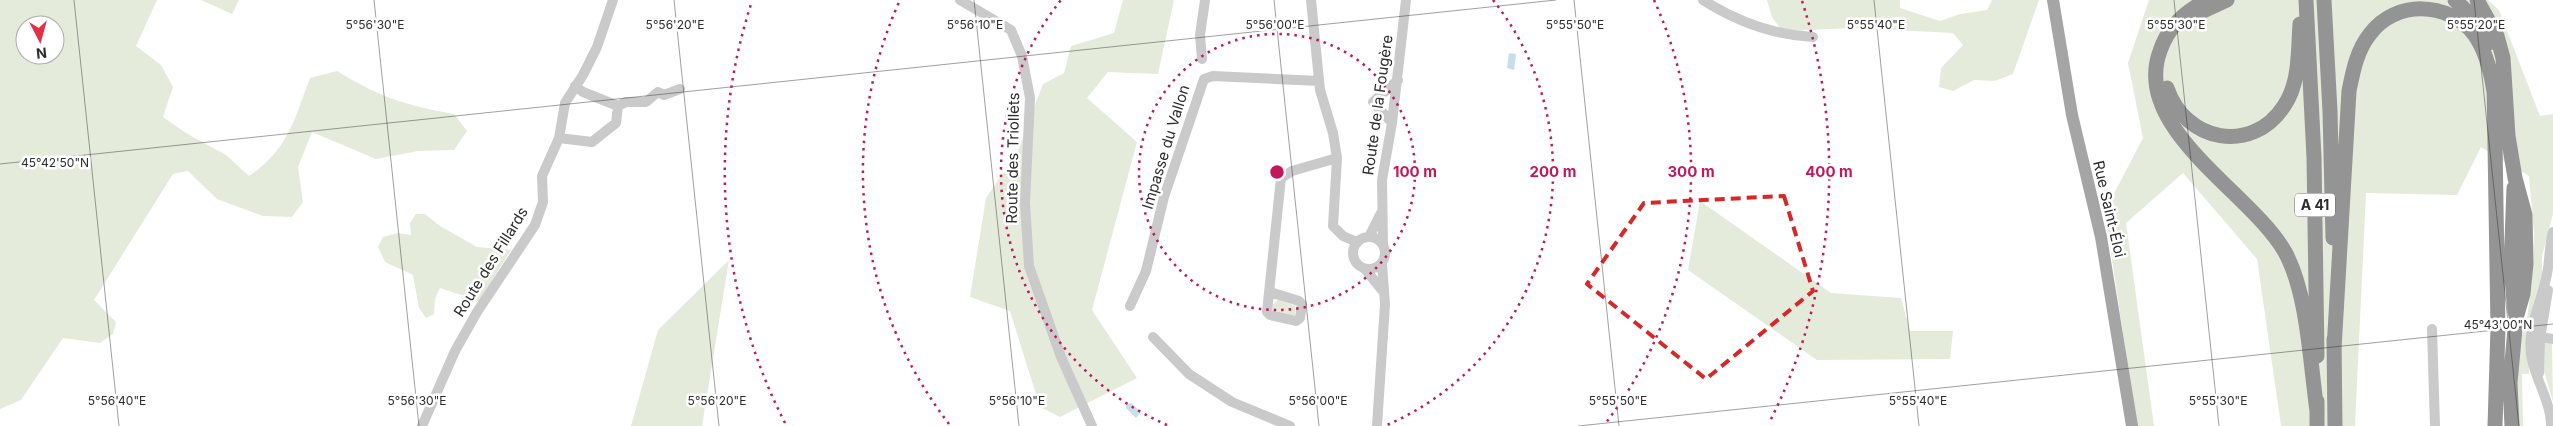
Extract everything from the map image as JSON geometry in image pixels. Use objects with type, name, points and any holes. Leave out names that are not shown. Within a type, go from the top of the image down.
[{"type":"highway","points":[[2208,0],[2181,18],[2163,43],[2156,67],[2160,95],[2174,128],[2190,149],[2258,215],[2277,240],[2290,262],[2301,300],[2317,419]]},
{"type":"highway","points":[[2227,0],[2201,12],[2176,34],[2166,58],[2164,71],[2170,97],[2179,113],[2199,129],[2228,137],[2246,134],[2264,127],[2277,116],[2287,102],[2296,70],[2301,0]]},
{"type":"highway","name":"A 41","points":[[2306,0],[2314,157],[2317,419]]},
{"type":"highway","name":"A 41","points":[[2324,0],[2332,160],[2335,426]]},
{"type":"highway","points":[[2455,0],[2477,21],[2491,48],[2497,177],[2498,309],[2495,426]]},
{"type":"highway","points":[[2467,0],[2492,26]]},
{"type":"highway","points":[[2478,0],[2492,26],[2503,58],[2508,136],[2515,178],[2525,215],[2526,264],[2523,294],[2516,318],[2510,383],[2512,426]]},
{"type":"highway","points":[[2334,349],[2350,91],[2356,62],[2367,37],[2381,22],[2400,12],[2423,8],[2447,14],[2467,27],[2478,41],[2488,63],[2494,92]]},
{"type":"main road","name":"Rue Saint-Éloi","points":[[2053,0],[2076,132],[2101,236],[2132,426]]},
{"type":"street","name":"Route des Fillards","points":[[422,426],[455,351],[476,312],[535,225],[543,202],[542,176],[559,138],[565,103],[597,47],[613,0]]},
{"type":"street","name":"Route des Triollets","points":[[960,0],[1011,30],[1022,56],[1030,98],[1025,203],[1030,266],[1061,357],[1092,426]]},
{"type":"street","points":[[1202,59],[1200,34],[1205,0]]},
{"type":"street","points":[[1310,0],[1319,81],[1337,158],[1333,226],[1343,236],[1357,264],[1365,269],[1382,290]]},
{"type":"street","name":"Route de la Fougère","points":[[1383,244],[1381,213],[1384,170],[1398,80],[1406,0]]},
{"type":"street","points":[[1703,0],[1755,26],[1795,36],[1813,37]]},
{"type":"street","name":"Impasse du Vallon","points":[[1130,306],[1146,271],[1164,197],[1204,79],[1213,76],[1319,81]]},
{"type":"street","points":[[1392,123],[1373,102],[1398,80]]},
{"type":"street","points":[[576,86],[583,92],[618,106],[626,102],[646,102],[658,92],[664,95],[680,89]]},
{"type":"street","points":[[559,138],[592,142],[616,123],[618,106]]},
{"type":"street","points":[[1270,292],[1281,178],[1292,170],[1337,158]]},
{"type":"street","name":"Route de la Fougère","points":[[1369,237],[1381,213]]},
{"type":"street","points":[[2538,332],[2539,303],[2547,274],[2553,232]]},
{"type":"street","points":[[1343,236],[1357,242],[1369,237],[1380,240],[1386,254],[1382,264],[1382,290],[1385,304],[1376,426]]},
{"type":"street","points":[[1353,256],[1357,242]]},
{"type":"street","points":[[1365,269],[1374,269],[1382,264]]},
{"type":"street","points":[[2547,274],[2548,287],[2532,360],[2539,376],[2550,414],[2551,426]]},
{"type":"street","points":[[2432,329],[2435,426]]},
{"type":"street","points":[[2538,332],[2553,337]]},
{"type":"street","points":[[1153,337],[1188,374],[1232,402],[1290,426]]},
{"type":"street","points":[[2544,426],[2550,414]]},
{"type":"highlighted area","points":[[1784,196],[1813,291],[1706,379],[1587,284],[1644,203]]},
{"type":"green space","points":[[0,0],[157,0],[136,46],[161,65],[173,87],[163,117],[186,133],[226,155],[249,176],[273,156],[281,145],[294,121],[310,78],[337,71],[393,99],[454,114],[467,131],[454,150],[418,151],[376,159],[312,132],[298,167],[303,202],[292,217],[263,216],[217,199],[188,171],[173,174],[94,300],[116,322],[113,334],[100,343],[63,338],[21,400],[0,409]]},
{"type":"green space","points":[[201,0],[239,0],[232,14]]},
{"type":"green space","points":[[1123,0],[1174,0],[1158,74],[1108,72],[1087,98],[1137,142],[1092,310],[1137,378],[1060,417],[1040,407],[1010,311],[970,297],[986,198],[1018,151],[1043,84],[1064,73],[1071,46],[1114,33]]},
{"type":"green space","points":[[1767,0],[1900,0],[1900,8],[1940,21],[1960,14],[1987,10],[1992,0],[2039,0],[2013,74],[1995,81],[1974,80],[1953,91],[1939,87],[1941,68],[1963,45],[1953,33],[1855,28],[1782,31],[1772,17]]},
{"type":"green space","points":[[2149,0],[2488,0],[2499,10],[2540,116],[2553,114],[2553,214],[2542,256],[2542,277],[2529,359],[2529,374],[2522,374],[2523,426],[2515,426],[2519,345],[2527,318],[2532,283],[2534,234],[2529,176],[2481,147],[2457,195],[2366,193],[2355,426],[2281,426],[2257,259],[2183,173],[2126,223],[2154,426],[2137,426],[2108,233],[2108,205],[2143,138],[2128,63]]},
{"type":"green space","points":[[1700,201],[1831,293],[1901,298],[1910,331],[1953,331],[1950,359],[1817,360],[1688,270]]},
{"type":"green space","points":[[416,214],[425,214],[440,226],[477,247],[511,250],[479,301],[440,288],[435,299],[434,314],[426,318],[419,308],[413,275],[385,262],[378,247],[383,237],[398,233],[411,235],[410,223]]},
{"type":"green space","points":[[729,260],[702,426],[631,426],[658,330]]},
{"type":"green space","points":[[1278,299],[1295,306],[1295,315],[1291,317],[1273,310],[1272,306]]},
{"type":"green space","points":[[2546,342],[2552,344],[2553,402],[2543,368],[2544,344]]},
{"type":"water","points":[[1509,53],[1516,54],[1514,70],[1507,68]]},
{"type":"water","points":[[1131,403],[1141,412],[1136,418],[1126,408],[1127,404]]}]
